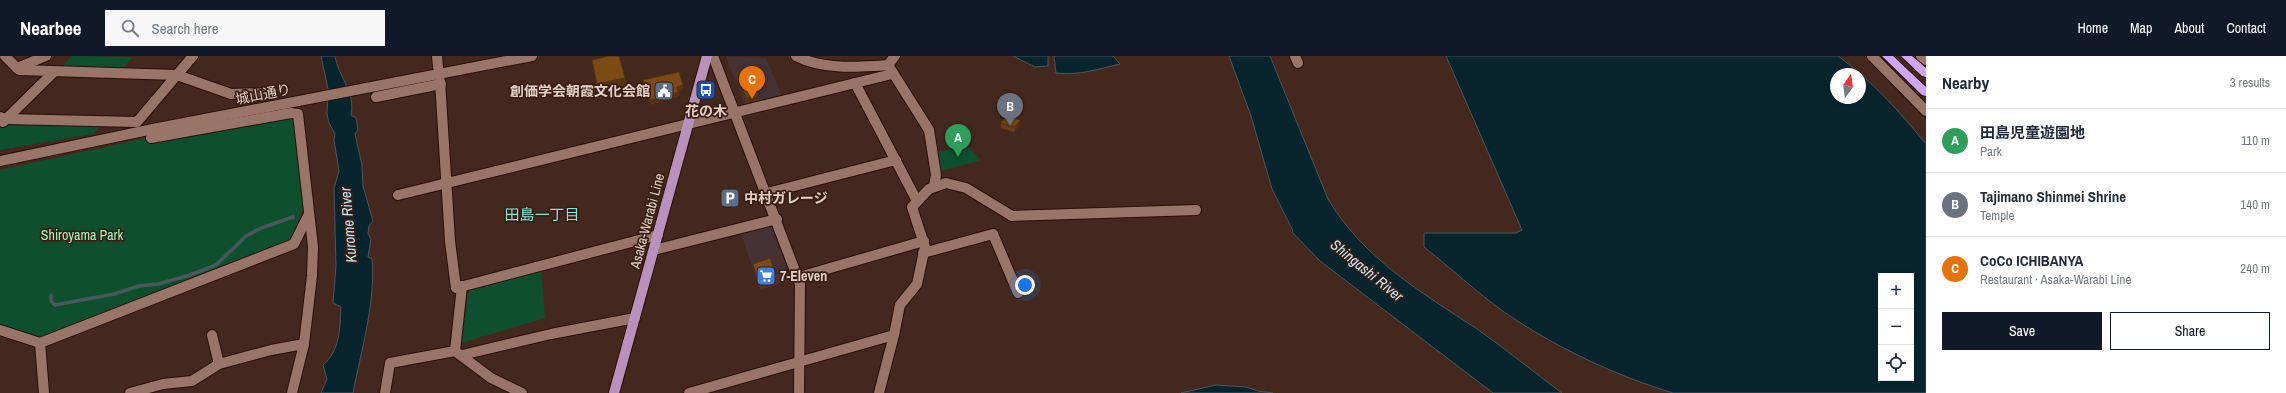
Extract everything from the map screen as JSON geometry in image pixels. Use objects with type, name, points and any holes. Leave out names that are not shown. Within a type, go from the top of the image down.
[{"type":"highway","points":[[1887,56],[1926,93]]},
{"type":"highway","points":[[1906,56],[1926,74]]},
{"type":"main road","name":"Asaka-Warabi Line","points":[[614,393],[707,56]]},
{"type":"street","points":[[5,56],[16,69],[54,72],[176,75],[231,94],[269,93]]},
{"type":"street","points":[[16,69],[46,56]]},
{"type":"street","points":[[2,120],[137,122],[193,56]]},
{"type":"street","points":[[437,56],[438,67]]},
{"type":"street","name":"城山通り","points":[[0,162],[152,129],[532,56]]},
{"type":"street","points":[[713,56],[717,62],[777,219],[802,292],[799,393]]},
{"type":"street","points":[[796,56],[803,60],[825,64],[888,65],[896,56]]},
{"type":"street","points":[[1872,56],[1926,111]]},
{"type":"street","points":[[1921,56],[1926,60]]},
{"type":"street","points":[[888,65],[892,74],[929,130],[936,175],[934,186]]},
{"type":"street","points":[[2,120],[54,72]]},
{"type":"street","points":[[398,195],[892,74]]},
{"type":"street","points":[[376,97],[441,82],[448,182],[450,241],[456,288],[658,234]]},
{"type":"street","points":[[855,83],[917,201]]},
{"type":"street","points":[[152,129],[151,138],[291,113],[298,114],[313,246],[304,344],[292,393]]},
{"type":"street","points":[[767,193],[896,160]]},
{"type":"street","points":[[879,393],[900,305],[917,284],[923,253],[924,241],[912,207],[934,186],[952,183],[971,189],[998,210],[1012,216],[1196,210]]},
{"type":"street","points":[[0,330],[40,343],[294,244],[309,214]]},
{"type":"street","points":[[654,250],[777,219]]},
{"type":"street","points":[[923,253],[993,234],[1018,293]]},
{"type":"street","points":[[798,277],[827,270],[924,241]]},
{"type":"street","points":[[458,353],[462,286]]},
{"type":"street","points":[[385,393],[390,363],[458,353],[635,318]]},
{"type":"street","points":[[212,335],[219,364]]},
{"type":"street","points":[[689,393],[894,335]]},
{"type":"street","points":[[40,343],[44,393]]},
{"type":"street","points":[[130,393],[163,389],[192,381],[219,364],[271,350],[304,344]]},
{"type":"street","points":[[458,353],[491,378],[522,393]]},
{"type":"shaded area","points":[[726,57],[766,58],[783,98],[746,108]]},
{"type":"shaded area","points":[[770,223],[791,280],[760,290],[740,231]]},
{"type":"green space","points":[[72,56],[133,57],[120,71],[59,70]]},
{"type":"green space","name":"Shiroyama Park","points":[[289,114],[296,116],[303,207],[290,242],[40,339],[0,326],[0,170],[146,138],[146,141]]},
{"type":"green space","points":[[4,124],[100,126],[93,134],[0,150],[0,129]]},
{"type":"green space","points":[[967,146],[981,160],[941,171],[937,152]]},
{"type":"green space","points":[[541,268],[545,318],[461,343],[469,289]]},
{"type":"water","name":"Kurome River","points":[[321,56],[335,56],[339,71],[349,92],[352,107],[351,115],[356,118],[358,130],[355,134],[362,165],[363,186],[373,221],[369,226],[368,234],[371,239],[368,257],[372,259],[372,292],[367,326],[353,393],[321,393],[327,379],[323,365],[329,359],[336,346],[341,307],[333,303],[336,266],[334,188],[339,171],[334,140],[335,134],[329,123],[327,114],[328,89]]},
{"type":"water","points":[[1013,56],[1048,56],[1048,66],[1035,67]]},
{"type":"water","points":[[1054,56],[1113,56],[1120,64],[1080,73],[1064,74],[1056,73]]},
{"type":"water","name":"Shingashi River","points":[[1229,56],[1270,56],[1328,199],[1342,220],[1358,239],[1395,273],[1435,302],[1477,329],[1562,393],[1493,393],[1320,261],[1292,232],[1293,231],[1272,189],[1251,116]]},
{"type":"water","points":[[1446,56],[1838,56],[1854,68],[1830,68],[1830,104],[1866,104],[1866,79],[1885,97],[1926,144],[1926,393],[1673,393],[1629,378],[1564,348],[1523,325],[1504,312],[1424,247],[1424,233],[1516,233],[1522,230]]},
{"type":"water","points":[[1216,385],[1246,387],[1258,391],[1273,393],[1181,393]]},
{"type":"building","points":[[609,56],[619,56],[625,78],[597,84],[592,60]]},
{"type":"building","name":"創価学会朝霞文化会館","points":[[679,72],[683,85],[677,87],[678,92],[649,100],[643,80]]},
{"type":"building","points":[[755,87],[758,95],[746,98],[743,90]]},
{"type":"building","points":[[1006,116],[1020,120],[1015,127],[1001,123]]},
{"type":"building","name":"7-Eleven","points":[[770,258],[777,278],[759,283],[753,264]]},
{"type":"waterway","points":[[51,295],[51,301],[55,305],[114,294],[139,286],[158,284],[190,275],[216,265],[246,236],[261,228],[293,217]]},
{"type":"place","name":"花の木","points":[[706,90]]},
{"type":"place","name":"創価学会朝霞文化会館","points":[[664,91]]},
{"type":"place","name":"CoCo ICHIBANYA","points":[[752,99]]},
{"type":"place","name":"Tajimano Shinmei Shrine","points":[[1010,126]]},
{"type":"place","name":"田島児童遊園地","points":[[958,157]]},
{"type":"place","name":"中村ガレージ","points":[[730,198]]},
{"type":"place","name":"7-Eleven","points":[[766,276]]},
{"type":"district","name":"田島一丁目","points":[[542,214]]}]
